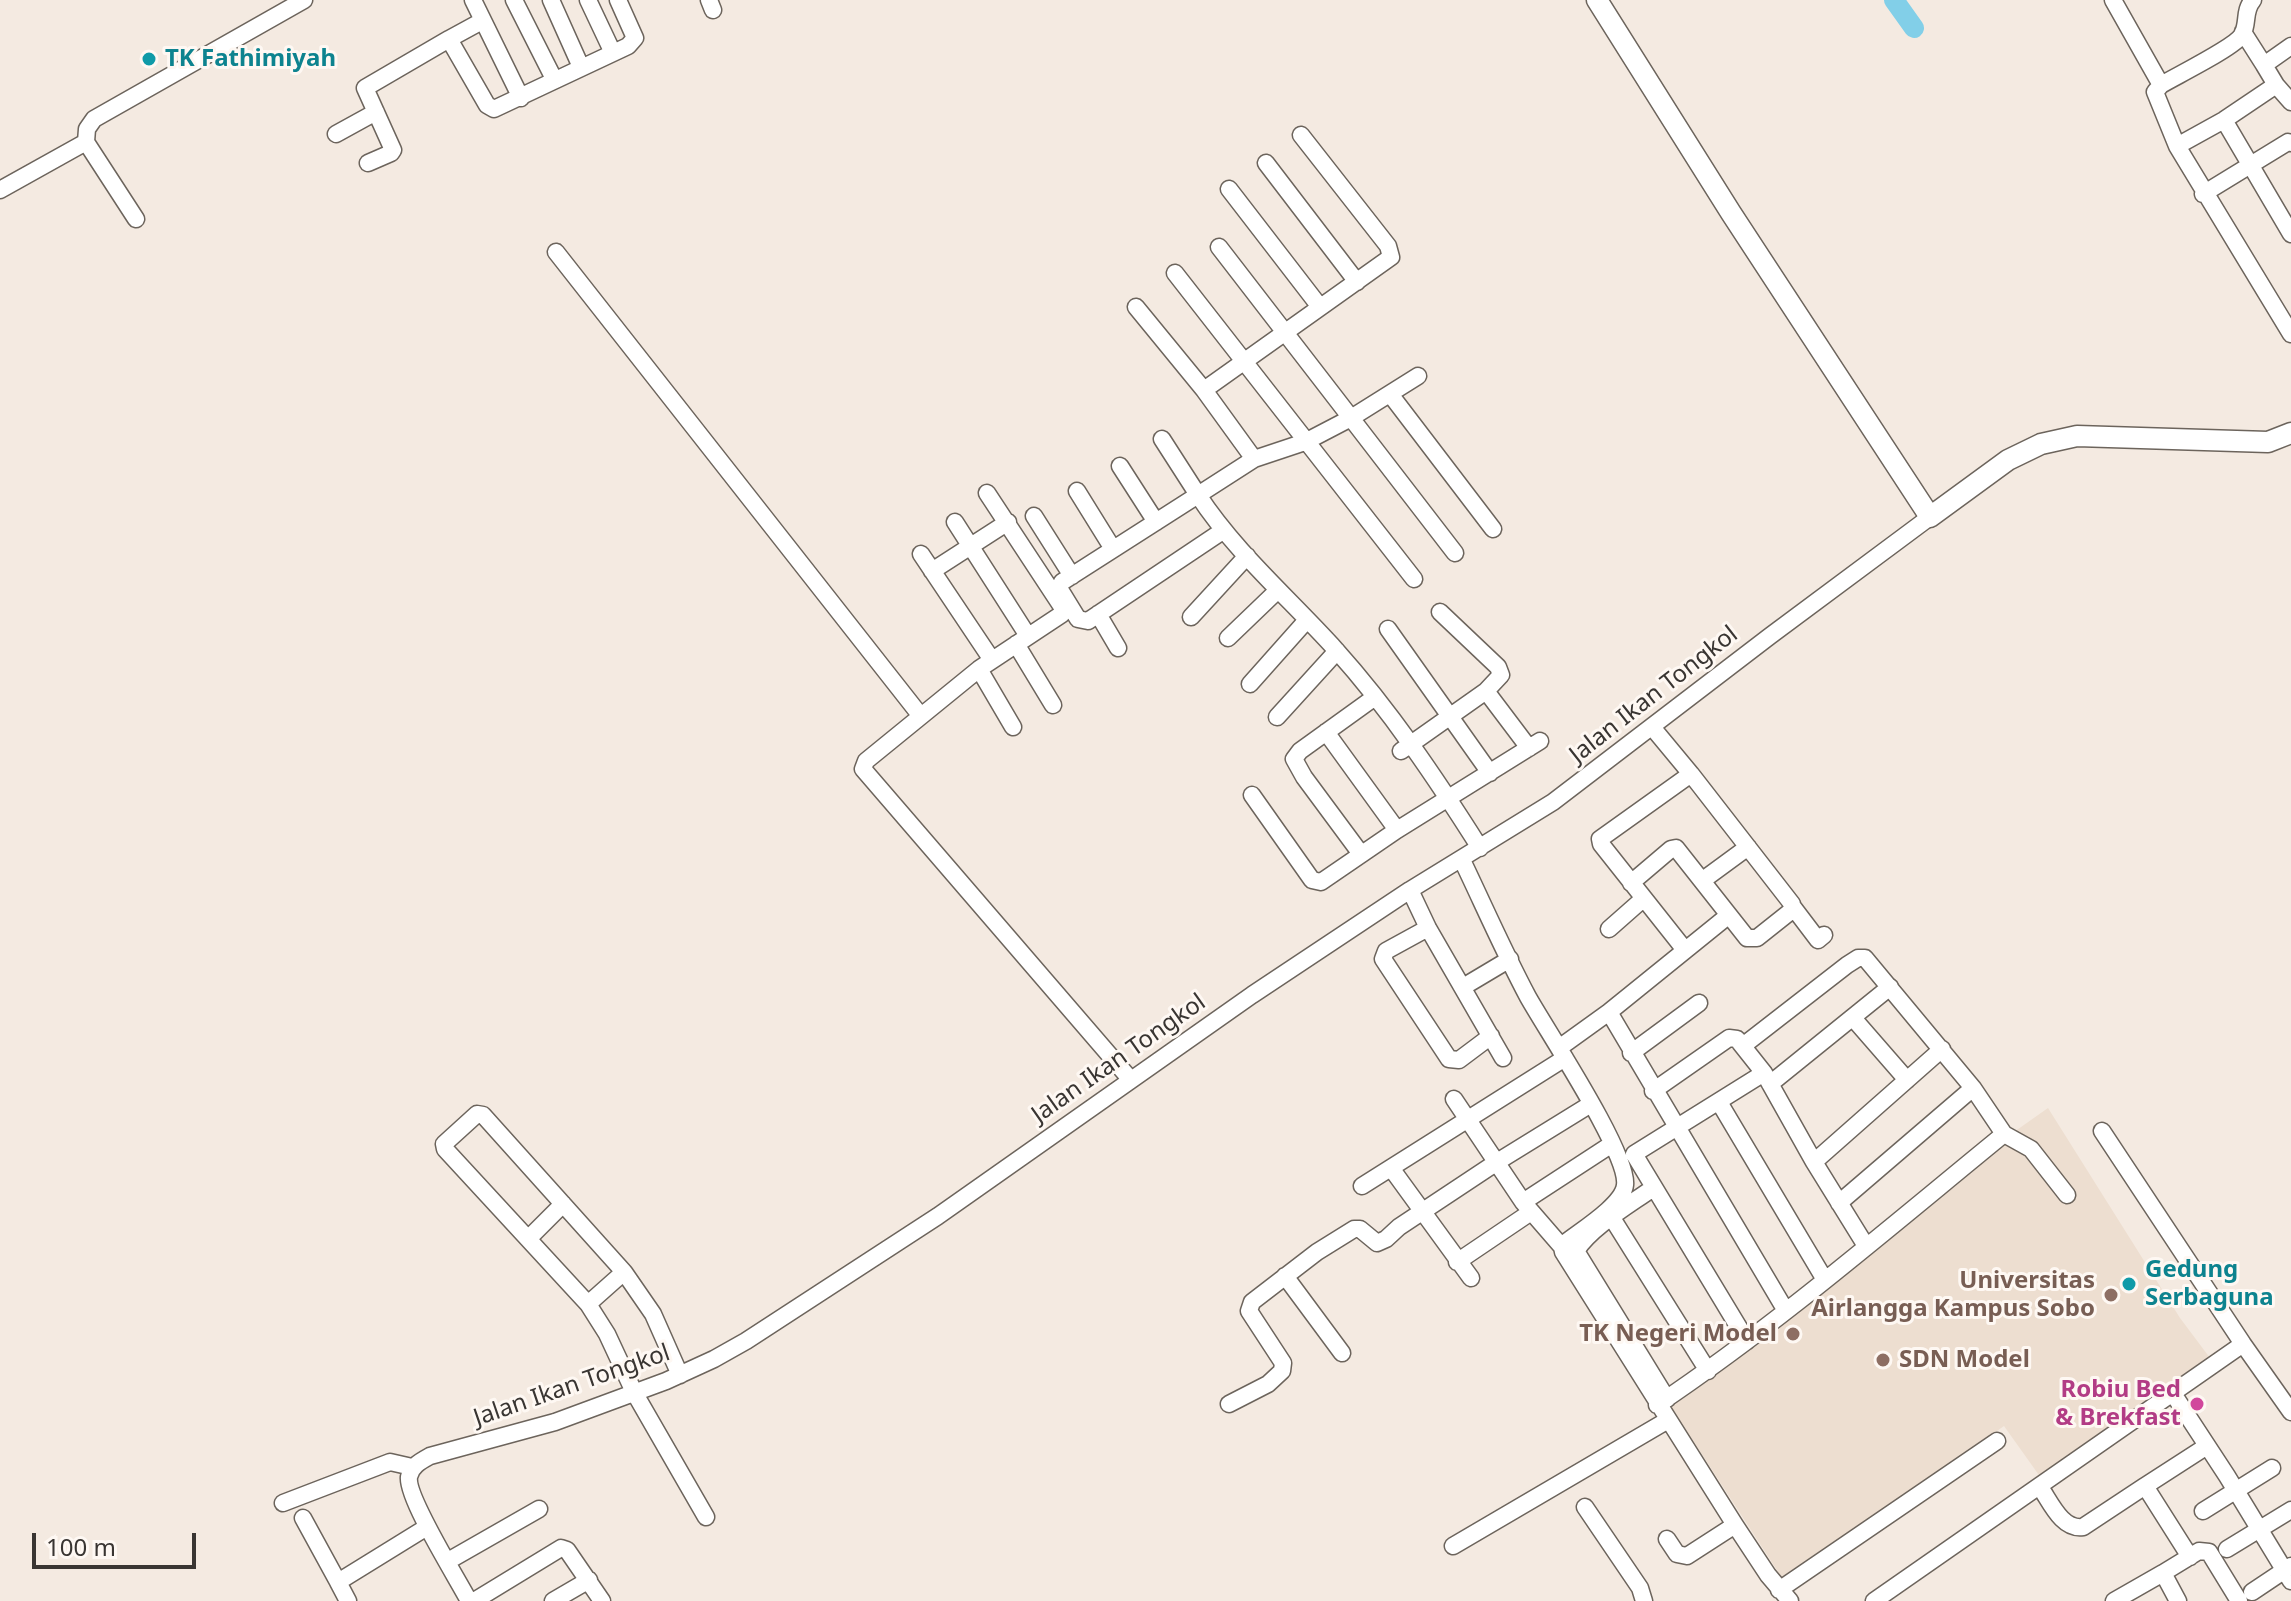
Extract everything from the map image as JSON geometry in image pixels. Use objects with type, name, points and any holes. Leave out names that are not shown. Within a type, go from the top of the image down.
[{"type":"main road","points":[[1597,0],[1731,213],[1930,517],[1987,473],[2041,444],[2077,436],[2268,442],[2291,433]]},
{"type":"street","points":[[136,219],[86,142],[87,129],[94,119],[304,0]]},
{"type":"street","points":[[473,0],[521,98]]},
{"type":"street","points":[[514,0],[554,79]]},
{"type":"street","points":[[551,0],[581,67]]},
{"type":"street","points":[[588,0],[613,53]]},
{"type":"street","points":[[449,39],[491,109],[497,109],[628,46],[635,38],[618,0]]},
{"type":"street","points":[[2113,0],[2161,85]]},
{"type":"street","points":[[2253,0],[2246,9],[2243,32],[2237,40],[2155,90],[2177,146],[2203,194],[2291,334]]},
{"type":"street","points":[[368,163],[393,150],[365,88],[482,21]]},
{"type":"street","points":[[2243,32],[2276,85],[2291,102]]},
{"type":"street","points":[[2264,65],[2291,46]]},
{"type":"street","points":[[2177,146],[2224,120],[2276,85]]},
{"type":"street","points":[[336,134],[376,112]]},
{"type":"street","points":[[2224,120],[2291,234]]},
{"type":"street","points":[[1204,390],[1391,257],[1391,251],[1301,135]]},
{"type":"street","points":[[0,190],[86,142]]},
{"type":"street","points":[[2203,194],[2291,143]]},
{"type":"street","points":[[1266,163],[1357,282]]},
{"type":"street","points":[[1229,189],[1320,307]]},
{"type":"street","points":[[1219,247],[1455,553]]},
{"type":"street","points":[[556,252],[920,715]]},
{"type":"street","points":[[1175,273],[1414,579]]},
{"type":"street","points":[[1136,307],[1204,390],[1254,459]]},
{"type":"street","points":[[1224,530],[1083,621],[1070,610],[1059,588],[1062,582],[1254,459],[1305,442],[1351,418],[1418,376]]},
{"type":"street","points":[[1390,394],[1493,529]]},
{"type":"street","points":[[1162,439],[1224,530],[1333,650],[1445,802],[1472,854],[1510,959],[1612,1144],[1625,1179],[1622,1194],[1562,1247]]},
{"type":"street","points":[[1120,466],[1156,522]]},
{"type":"street","points":[[1077,491],[1113,549]]},
{"type":"street","points":[[987,493],[1063,611],[1056,620],[986,664],[920,715],[866,761],[863,769],[1131,1080]]},
{"type":"street","points":[[1034,516],[1072,576]]},
{"type":"street","name":"Jalan Ikan Tongkol","points":[[412,1467],[430,1456],[521,1433],[680,1375],[729,1352],[830,1288],[1252,995],[1410,890],[1553,802],[1930,517]]},
{"type":"street","points":[[955,522],[1022,640],[1053,705]]},
{"type":"street","points":[[932,571],[1008,522]]},
{"type":"street","points":[[921,554],[986,664],[1013,727]]},
{"type":"street","points":[[1191,617],[1247,556]]},
{"type":"street","points":[[1228,638],[1278,590]]},
{"type":"street","points":[[1405,748],[1500,678],[1501,671],[1440,612]]},
{"type":"street","points":[[1098,614],[1118,648]]},
{"type":"street","points":[[1250,684],[1306,621]]},
{"type":"street","points":[[1388,629],[1490,773]]},
{"type":"street","points":[[1277,717],[1333,650]]},
{"type":"street","points":[[1252,795],[1316,883],[1321,882],[1397,830],[1534,745],[1486,691]]},
{"type":"street","points":[[1361,854],[1294,763],[1300,751],[1371,701]]},
{"type":"street","points":[[1652,727],[1818,940],[1824,935]]},
{"type":"street","points":[[1326,732],[1397,830]]},
{"type":"street","points":[[1685,950],[1601,844],[1601,836],[1691,774]]},
{"type":"street","points":[[1703,880],[1748,847]]},
{"type":"street","points":[[1631,883],[1674,848],[1679,850],[1747,938],[1752,940],[1793,907]]},
{"type":"street","points":[[1410,890],[1428,928],[1503,1058]]},
{"type":"street","points":[[1609,929],[1643,899]]},
{"type":"street","points":[[1362,1186],[1468,1120],[1562,1053],[1729,915]]},
{"type":"street","points":[[1428,928],[1386,951],[1383,959],[1449,1059],[1459,1060],[1491,1036]]},
{"type":"street","points":[[1744,1045],[1858,958],[1866,960],[1973,1088],[2004,1134],[2031,1149],[2067,1195]]},
{"type":"street","points":[[1463,987],[1510,959]]},
{"type":"street","points":[[1747,1341],[1634,1154],[1719,1102],[1767,1079],[1853,1018],[1890,987]]},
{"type":"street","points":[[1631,1053],[1699,1003]]},
{"type":"street","points":[[1609,1012],[1786,1311]]},
{"type":"street","points":[[1853,1018],[1907,1080]]},
{"type":"street","points":[[1653,1091],[1729,1038],[1737,1039],[1767,1079],[1866,1246]]},
{"type":"street","points":[[1814,1162],[1942,1049]]},
{"type":"street","points":[[1839,1203],[1973,1088]]},
{"type":"street","points":[[1454,1099],[1527,1207],[1562,1247],[1662,1402]]},
{"type":"street","points":[[1719,1102],[1825,1280]]},
{"type":"street","points":[[1229,1404],[1268,1384],[1282,1371],[1283,1363],[1248,1307],[1252,1302],[1317,1252],[1354,1229],[1360,1229],[1377,1243],[1386,1239],[1497,1162],[1591,1104]]},
{"type":"street","points":[[680,1375],[653,1314],[624,1272],[483,1115],[477,1114],[448,1138],[445,1149],[588,1304],[607,1334],[634,1392],[706,1517]]},
{"type":"street","points":[[2102,1131],[2291,1412]]},
{"type":"street","points":[[1662,1402],[1786,1311],[2004,1134]]},
{"type":"street","points":[[1457,1262],[1612,1144]]},
{"type":"street","points":[[1391,1168],[1471,1278]]},
{"type":"street","points":[[1653,1188],[1612,1218],[1576,1251],[1662,1402],[1668,1420],[1784,1596],[1997,1441]]},
{"type":"street","points":[[528,1239],[563,1204]]},
{"type":"street","points":[[1612,1218],[1708,1371]]},
{"type":"street","points":[[588,1304],[624,1272]]},
{"type":"street","points":[[1285,1276],[1342,1353]]},
{"type":"street","points":[[1874,1601],[2243,1344]]},
{"type":"street","points":[[2114,1601],[2205,1551],[2213,1555],[2245,1596],[2289,1573],[2172,1392]]},
{"type":"street","points":[[1453,1546],[1668,1420]]},
{"type":"street","points":[[2040,1487],[2067,1525],[2083,1527],[2207,1446]]},
{"type":"street","points":[[283,1503],[390,1462],[412,1467],[408,1478],[410,1491],[427,1527],[472,1601],[561,1548],[567,1550],[602,1601]]},
{"type":"street","points":[[2203,1511],[2272,1468]]},
{"type":"street","points":[[2145,1486],[2190,1557]]},
{"type":"street","points":[[1585,1507],[1640,1588],[1644,1601]]},
{"type":"street","points":[[448,1561],[539,1509]]},
{"type":"street","points":[[2227,1549],[2291,1510]]},
{"type":"street","points":[[303,1518],[348,1601]]},
{"type":"street","points":[[1667,1539],[1677,1554],[1687,1556],[1735,1525]]},
{"type":"street","points":[[338,1582],[427,1527]]},
{"type":"street","points":[[2163,1573],[2178,1601]]},
{"type":"street","points":[[553,1601],[589,1580]]},
{"type":"shaded area","name":"SDN Model","points":[[2048,1108],[2180,1318],[2210,1358],[2041,1478],[2004,1426],[1784,1581],[1670,1405],[2004,1139]]},
{"type":"waterway","points":[[1894,0],[1914,28]]},
{"type":"place","name":"TK Fathimiyah","points":[[149,59]]},
{"type":"place","name":"Gedung Serbaguna","points":[[2129,1284]]},
{"type":"place","name":"Universitas Airlangga Kampus Sobo","points":[[2111,1295]]},
{"type":"place","name":"TK Negeri Model","points":[[1793,1334]]},
{"type":"place","name":"SDN Model","points":[[1883,1360]]},
{"type":"place","name":"Robiu Bed & Brekfast","points":[[2197,1404]]}]
